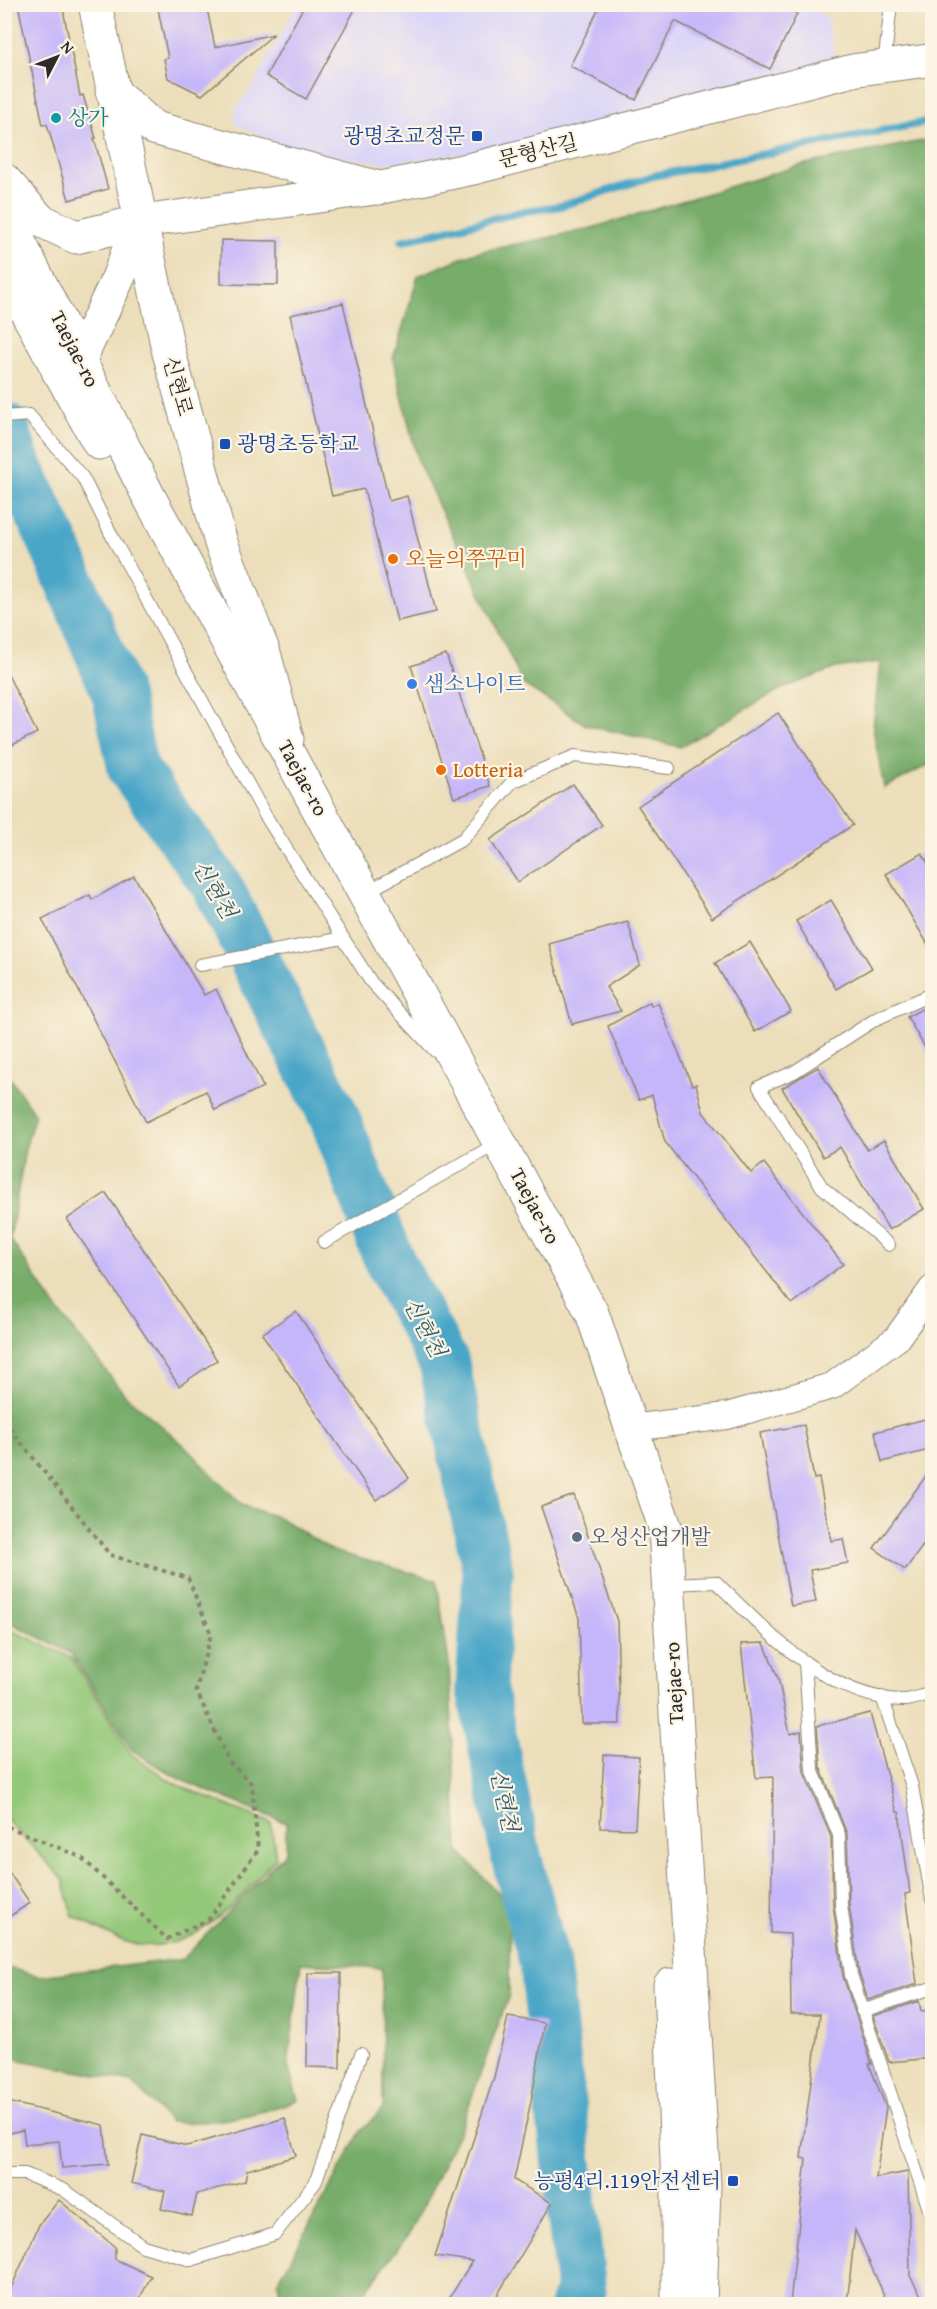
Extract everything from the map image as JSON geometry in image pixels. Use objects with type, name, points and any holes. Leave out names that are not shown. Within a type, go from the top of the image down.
[{"type":"main road","name":"신현로","points":[[94,4],[168,349],[221,543],[264,653],[293,759]]},
{"type":"main road","points":[[112,91],[154,128],[379,188]]},
{"type":"main road","points":[[4,180],[40,220],[76,237],[139,222]]},
{"type":"main road","name":"Taejae-ro","points":[[4,212],[69,365],[244,699],[491,1148],[580,1317],[651,1530],[678,2186],[678,2304]]},
{"type":"main road","points":[[69,365],[119,276],[139,222]]},
{"type":"main road","name":"Taejae-ro","points":[[4,271],[69,365],[148,495],[592,1313],[665,1527],[704,2186],[700,2304]]},
{"type":"street","name":"문형산길","points":[[139,222],[379,188],[474,168],[855,70],[933,60]]},
{"type":"street","points":[[631,1428],[727,1416],[832,1386],[896,1339],[933,1289]]},
{"type":"lane","points":[[884,66],[891,4]]},
{"type":"lane","points":[[4,417],[29,415],[83,478],[114,540],[265,815],[371,982],[438,1054]]},
{"type":"lane","points":[[364,893],[463,838],[512,782],[574,756],[669,768]]},
{"type":"lane","points":[[200,965],[343,938]]},
{"type":"lane","points":[[889,1245],[822,1186],[759,1087],[794,1072],[876,1019],[933,994]]},
{"type":"lane","points":[[324,1242],[491,1148]]},
{"type":"lane","points":[[668,1584],[716,1582],[756,1622],[814,1670],[869,1695],[907,1700],[933,1693]]},
{"type":"lane","points":[[805,1662],[812,1769],[839,1835],[841,1905],[851,1976],[933,2218]]},
{"type":"lane","points":[[882,1697],[912,1786],[933,1900]]},
{"type":"lane","points":[[862,2011],[933,1988]]},
{"type":"lane","points":[[4,2174],[25,2174],[64,2190],[143,2246],[191,2260],[275,2234],[315,2183],[361,2054]]},
{"type":"path","points":[[4,1421],[110,1555],[188,1578],[211,1634],[196,1690],[229,1762],[252,1784],[258,1851],[209,1919],[167,1939],[81,1857],[4,1825]]},
{"type":"shaded area","points":[[297,5],[814,5],[827,19],[834,54],[812,69],[482,152],[386,163],[294,152],[235,124],[235,110],[253,86]]},
{"type":"green space","points":[[932,139],[932,763],[884,788],[873,728],[880,662],[836,668],[781,689],[680,747],[586,725],[523,684],[418,462],[393,359],[418,276],[473,253],[585,230],[805,164]]},
{"type":"green space","points":[[4,1069],[35,1115],[25,1149],[10,1239],[56,1308],[125,1395],[184,1445],[242,1505],[280,1518],[333,1551],[437,1580],[449,1664],[458,1850],[510,1906],[509,1995],[461,2127],[411,2231],[356,2304],[282,2304],[278,2282],[361,2131],[383,2108],[382,1968],[301,1963],[288,2066],[298,2100],[251,2114],[203,2122],[170,2122],[132,2082],[5,2057],[5,1967],[39,1976],[183,1959],[286,1852],[286,1823],[179,1779],[132,1750],[71,1653],[5,1620]]},
{"type":"green space","points":[[4,1627],[71,1657],[131,1754],[175,1784],[271,1823],[276,1858],[229,1908],[193,1935],[172,1943],[151,1946],[120,1940],[73,1916],[63,1879],[5,1818]]},
{"type":"building","points":[[18,4],[62,4],[80,96],[83,95],[96,138],[94,138],[108,189],[69,200],[47,124],[43,125]]},
{"type":"building","points":[[157,4],[206,4],[215,47],[274,34],[202,95],[168,78],[164,59],[168,58]]},
{"type":"building","points":[[305,4],[358,4],[306,99],[266,76]]},
{"type":"building","points":[[601,4],[779,4],[797,14],[770,69],[675,21],[636,100],[570,66]]},
{"type":"building","points":[[221,240],[278,241],[278,285],[221,284]]},
{"type":"building","points":[[343,303],[389,501],[407,496],[436,612],[397,621],[364,489],[332,496],[290,315]]},
{"type":"building","points":[[446,654],[490,786],[454,798],[411,666]]},
{"type":"building","points":[[4,667],[37,733],[4,749]]},
{"type":"building","points":[[778,713],[853,825],[712,918],[638,806]]},
{"type":"building","points":[[573,784],[602,825],[518,882],[490,840]]},
{"type":"building","points":[[922,853],[933,872],[933,953],[886,874]]},
{"type":"building","points":[[134,876],[204,995],[216,989],[263,1087],[215,1110],[206,1091],[146,1122],[42,919],[90,895],[92,900]]},
{"type":"building","points":[[831,900],[872,968],[836,989],[796,921]]},
{"type":"building","points":[[628,922],[640,965],[606,987],[621,1011],[572,1024],[549,944]]},
{"type":"building","points":[[750,942],[791,1011],[755,1032],[715,963]]},
{"type":"building","points":[[650,1002],[651,1006],[658,1003],[692,1085],[696,1084],[703,1112],[751,1173],[764,1163],[843,1264],[792,1304],[665,1142],[652,1095],[639,1100],[608,1026]]},
{"type":"building","points":[[933,1003],[933,1061],[907,1017]]},
{"type":"building","points":[[818,1067],[867,1150],[884,1140],[924,1209],[889,1230],[840,1147],[823,1157],[782,1088]]},
{"type":"building","points":[[106,1193],[217,1360],[179,1386],[67,1219]]},
{"type":"building","points":[[296,1311],[409,1478],[376,1500],[262,1334]]},
{"type":"building","points":[[933,1417],[933,1449],[882,1462],[875,1432]]},
{"type":"building","points":[[804,1425],[814,1479],[819,1478],[831,1541],[843,1539],[848,1563],[810,1570],[816,1602],[791,1606],[760,1433]]},
{"type":"building","points":[[933,1466],[933,1532],[905,1570],[874,1548]]},
{"type":"building","points":[[574,1495],[617,1621],[620,1724],[582,1724],[579,1618],[541,1507]]},
{"type":"building","points":[[764,1643],[778,1678],[790,1734],[801,1731],[804,1772],[831,1837],[833,1905],[843,1976],[872,2064],[869,2064],[886,2107],[876,2178],[908,2172],[910,2276],[926,2304],[888,2304],[855,2230],[847,2304],[790,2303],[806,2159],[801,2158],[820,2014],[791,2014],[790,1934],[771,1933],[773,1777],[756,1778],[741,1644]]},
{"type":"building","points":[[870,1713],[897,1812],[899,1812],[910,1893],[905,1894],[917,1984],[868,2000],[859,1973],[849,1904],[847,1834],[820,1767],[817,1726]]},
{"type":"building","points":[[604,1755],[639,1757],[635,1829],[600,1828]]},
{"type":"building","points":[[4,1865],[30,1903],[4,1920]]},
{"type":"building","points":[[308,1973],[341,1973],[340,2068],[307,2067]]},
{"type":"building","points":[[919,2001],[921,2011],[933,2010],[933,2058],[889,2062],[873,2016]]},
{"type":"building","points":[[508,2017],[545,2023],[514,2180],[552,2203],[492,2304],[446,2304],[472,2261],[435,2256],[494,2077]]},
{"type":"building","points":[[4,2101],[104,2125],[108,2164],[62,2168],[59,2141],[25,2144],[23,2130],[4,2134]]},
{"type":"building","points":[[285,2118],[296,2156],[247,2170],[245,2181],[197,2194],[192,2216],[161,2209],[165,2191],[131,2183],[142,2135],[187,2146]]},
{"type":"building","points":[[59,2200],[115,2247],[115,2259],[151,2276],[137,2304],[4,2304],[39,2225]]},
{"type":"waterway","points":[[402,241],[525,211],[561,206],[653,176],[932,121]]},
{"type":"waterway","name":"신현천","points":[[4,427],[14,460],[53,541],[117,694],[133,769],[217,886],[334,1116],[390,1262],[444,1363],[488,1572],[481,1686],[516,1856],[545,1964],[581,2291],[575,2304]]},
{"type":"place","name":"상가","points":[[56,118]]},
{"type":"place","name":"광명초교정문","points":[[477,136]]},
{"type":"place","name":"광명초등학교","points":[[225,444]]},
{"type":"place","name":"오늘의쭈꾸미","points":[[393,559]]},
{"type":"place","name":"샘소나이트","points":[[412,684]]},
{"type":"place","name":"Lotteria","points":[[441,770]]},
{"type":"place","name":"오성산업개발","points":[[577,1537]]},
{"type":"place","name":"능평4리.119안전센터","points":[[733,2181]]}]
